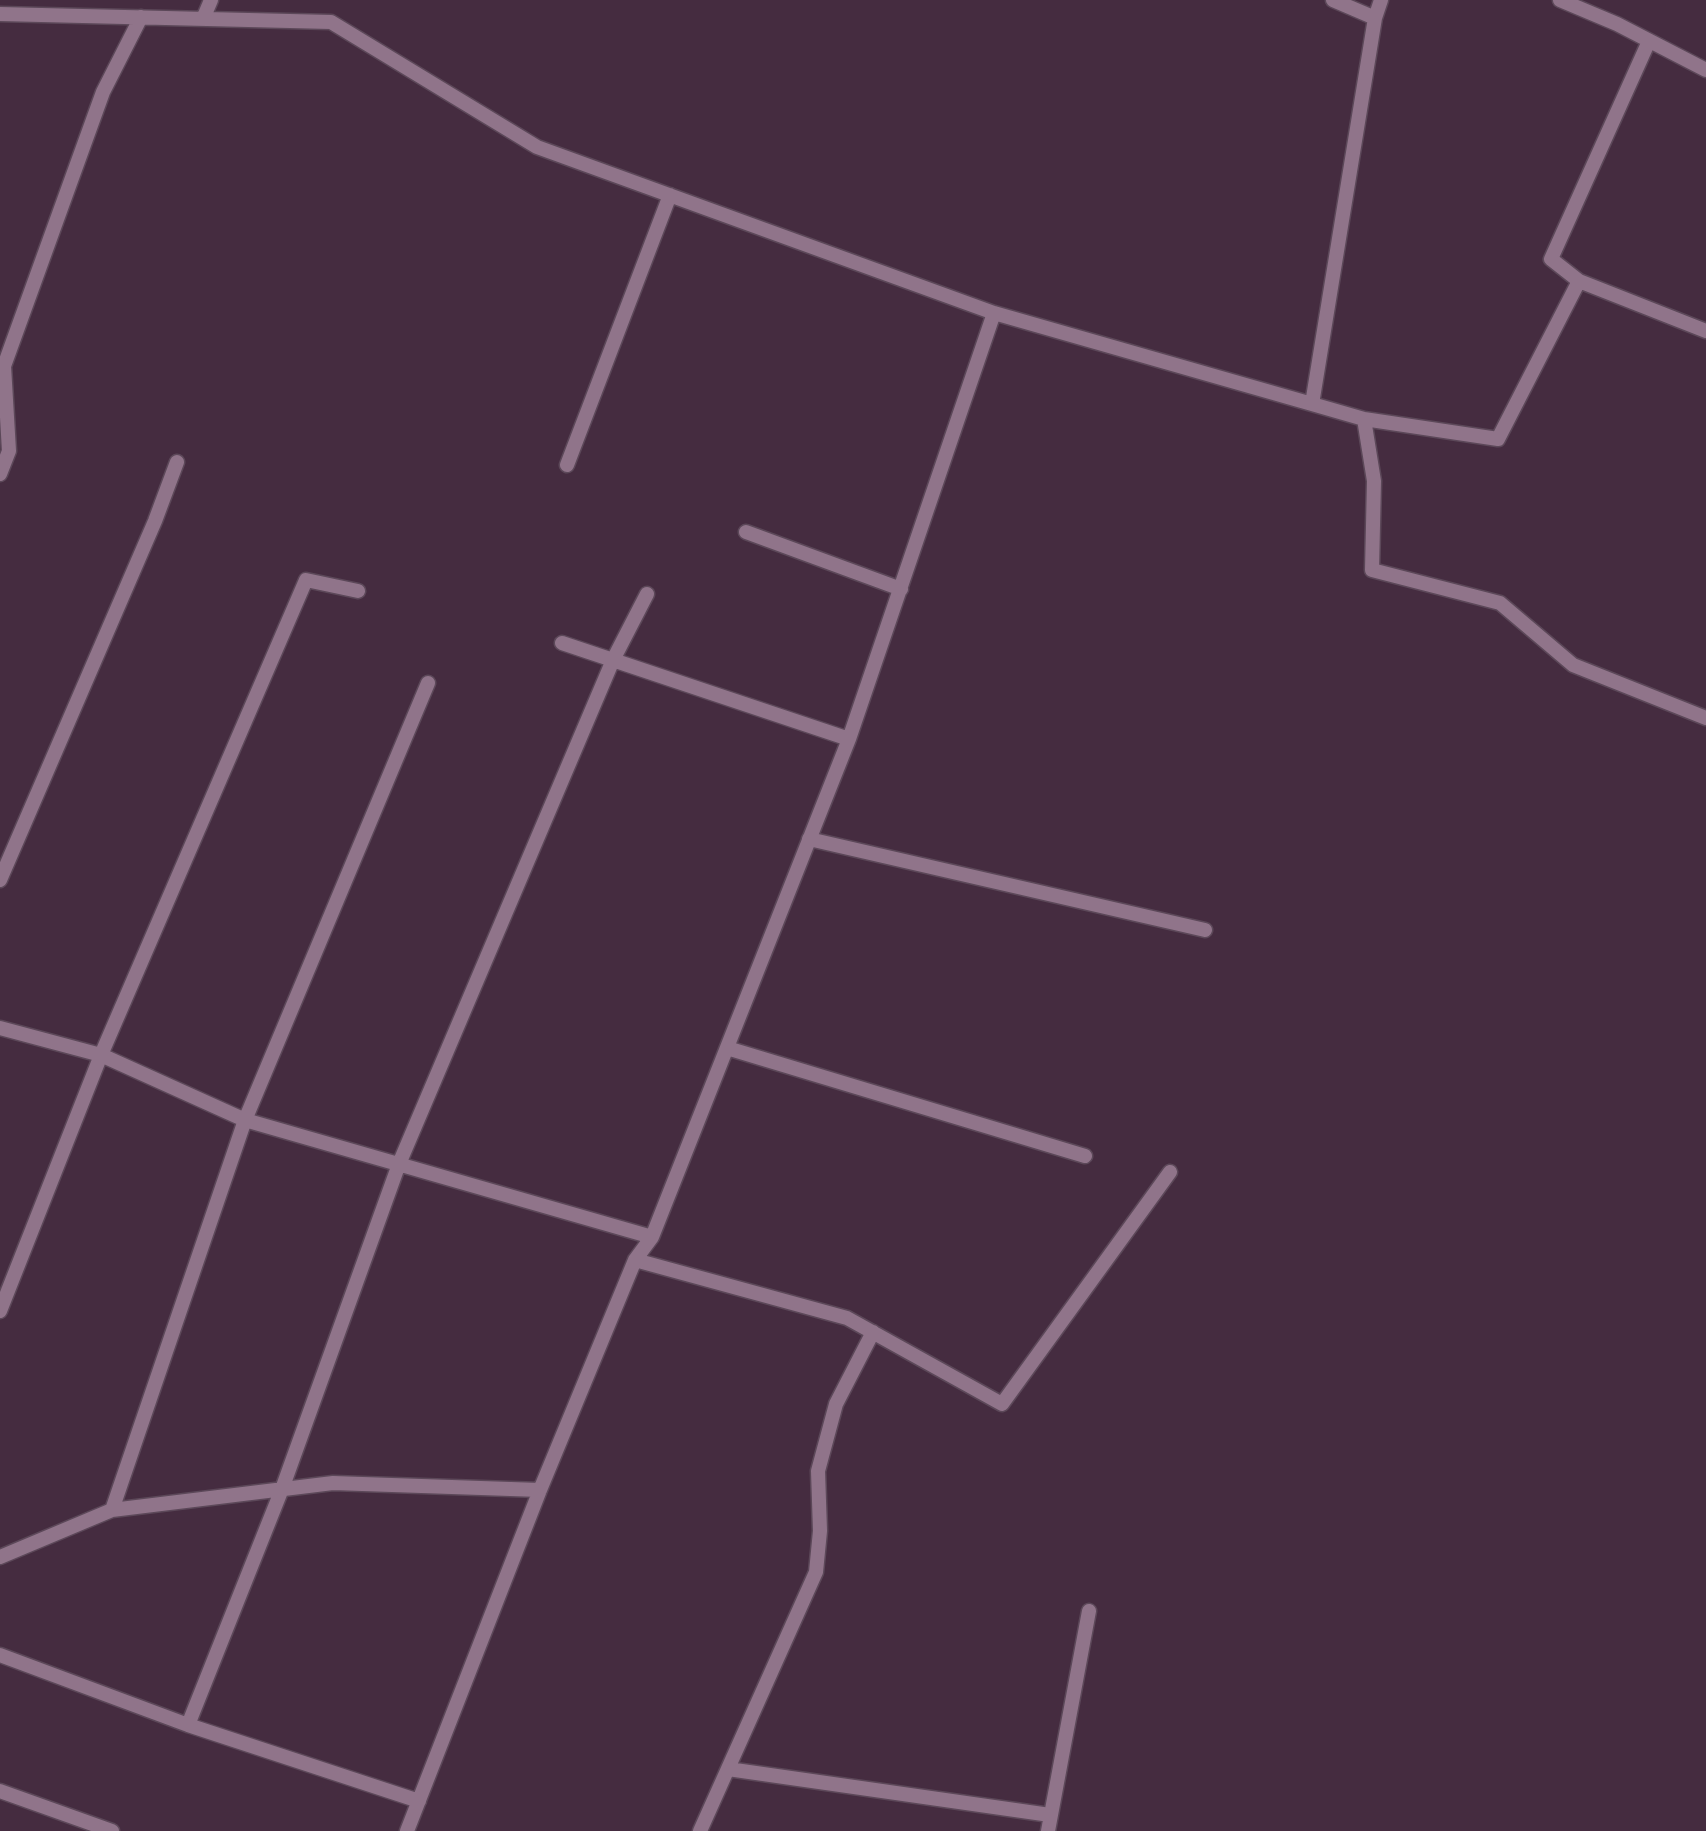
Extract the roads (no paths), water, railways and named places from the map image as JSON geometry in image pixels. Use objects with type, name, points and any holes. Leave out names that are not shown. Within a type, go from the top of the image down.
[{"type":"street","points":[[65,15],[71,0]]},
{"type":"street","points":[[203,19],[211,0]]},
{"type":"street","points":[[1333,0],[1375,18]]},
{"type":"street","points":[[1312,404],[1375,18],[1381,0]]},
{"type":"street","points":[[1559,0],[1617,24],[1706,71]]},
{"type":"street","points":[[0,14],[331,22],[537,147],[994,313],[1364,419],[1497,439],[1579,281]]},
{"type":"street","points":[[0,474],[9,451],[4,366],[103,92],[141,17]]},
{"type":"street","points":[[1649,41],[1551,259],[1579,281],[1706,331]]},
{"type":"street","points":[[567,465],[670,195]]},
{"type":"street","points":[[407,1831],[540,1490],[635,1261],[652,1237],[849,739],[994,313]]},
{"type":"street","points":[[1364,419],[1374,481],[1372,570],[1500,603],[1573,665],[1706,718]]},
{"type":"street","points":[[0,880],[155,522],[177,462]]},
{"type":"street","points":[[746,532],[901,589]]},
{"type":"street","points":[[0,1311],[101,1055],[306,580],[358,592]]},
{"type":"street","points":[[188,1725],[282,1489],[399,1164],[613,660],[647,594]]},
{"type":"street","points":[[562,643],[849,739]]},
{"type":"street","points":[[112,1510],[245,1120],[428,683]]},
{"type":"street","points":[[809,839],[1205,930]]},
{"type":"street","points":[[0,1028],[101,1055],[245,1120],[652,1237]]},
{"type":"street","points":[[727,1048],[1085,1156]]},
{"type":"street","points":[[635,1261],[847,1318],[1002,1404],[1170,1172]]},
{"type":"street","points":[[699,1831],[816,1572],[820,1531],[818,1471],[836,1404],[873,1332]]},
{"type":"street","points":[[0,1557],[112,1510],[332,1483],[540,1490]]},
{"type":"street","points":[[1048,1831],[1089,1611]]},
{"type":"street","points":[[0,1655],[188,1725],[419,1801]]},
{"type":"street","points":[[728,1769],[1050,1815]]},
{"type":"street","points":[[0,1791],[112,1831]]}]
